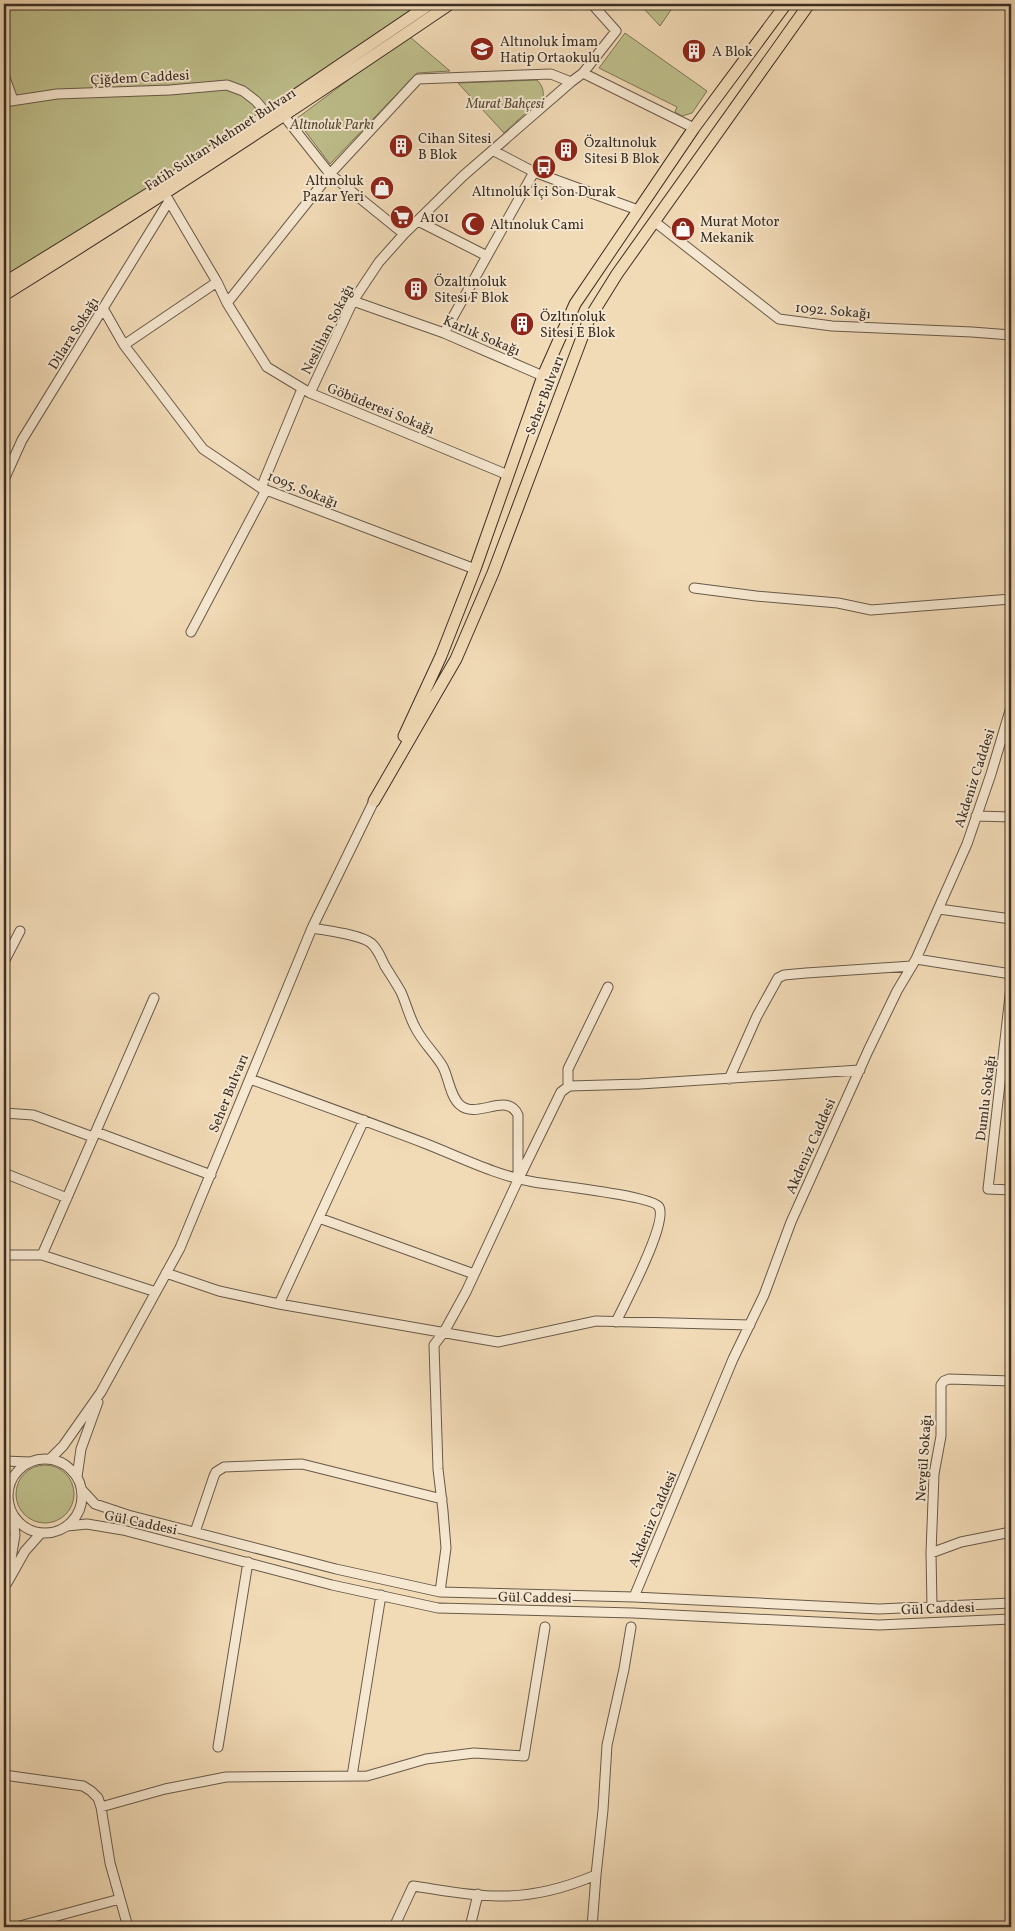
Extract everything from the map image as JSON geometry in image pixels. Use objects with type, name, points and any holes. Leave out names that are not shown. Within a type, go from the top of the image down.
[{"type":"main road","name":"Fatih Sultan Mehmet Bulvarı","points":[[4,283],[158,188],[430,4]]},
{"type":"main road","name":"Fatih Sultan Mehmet Bulvarı","points":[[4,295],[167,197],[450,4]]},
{"type":"main road","name":"Seher Bulvarı","points":[[374,802],[456,659],[493,574],[589,319],[617,274],[809,4]]},
{"type":"main road","name":"Seher Bulvarı","points":[[374,802],[441,656],[475,570],[543,376],[576,304],[694,128],[782,5]]},
{"type":"street","name":"Neslihan Sokağı","points":[[191,632],[264,489],[306,391],[353,301],[379,262],[404,234],[463,176],[583,73],[616,31],[592,4]]},
{"type":"street","points":[[583,73],[694,128]]},
{"type":"street","points":[[227,303],[330,174],[418,79],[551,74],[571,82]]},
{"type":"street","points":[[4,75],[8,101]]},
{"type":"street","name":"Çiğdem Caddesi","points":[[8,101],[57,94],[170,90],[227,85],[250,96],[267,114]]},
{"type":"street","points":[[284,116],[330,174],[404,234]]},
{"type":"street","points":[[494,151],[534,172],[638,210]]},
{"type":"street","points":[[444,333],[534,172]]},
{"type":"street","name":"Göbüderesi Sokağı","points":[[167,197],[227,303],[267,366],[306,391],[508,475]]},
{"type":"street","name":"Dilara Sokağı","points":[[4,480],[22,440],[104,310],[167,197]]},
{"type":"street","points":[[418,221],[487,256]]},
{"type":"street","name":"1092. Sokağı","points":[[655,222],[779,319],[832,326],[1011,335]]},
{"type":"street","points":[[124,345],[216,282]]},
{"type":"street","name":"Karlık Sokağı","points":[[353,301],[444,333],[543,376]]},
{"type":"street","name":"1095. Sokağı","points":[[104,310],[124,345],[203,449],[264,489],[475,570]]},
{"type":"street","points":[[694,588],[756,596],[838,602],[871,610],[1011,599]]},
{"type":"street","name":"Akdeniz Caddesi","points":[[634,1597],[764,1295],[791,1222],[897,991],[914,962],[939,909],[976,816],[1011,708]]},
{"type":"street","name":"Seher Bulvarı","points":[[50,1459],[63,1446],[101,1392],[180,1248],[312,928],[374,802]]},
{"type":"street","points":[[976,816],[1011,817]]},
{"type":"street","points":[[939,909],[1011,919]]},
{"type":"street","points":[[312,928],[362,939],[377,949],[400,990],[414,1026],[424,1042],[438,1058],[448,1076],[456,1100],[462,1107],[475,1110],[504,1105],[510,1106],[517,1112],[519,1119],[518,1180]]},
{"type":"street","points":[[4,962],[20,931]]},
{"type":"street","points":[[729,1078],[756,1016],[772,986],[778,978],[784,975],[914,962],[1011,974]]},
{"type":"street","points":[[568,1087],[568,1069],[608,987]]},
{"type":"street","name":"Dumlu Sokağı","points":[[1011,987],[988,1189],[1011,1190]]},
{"type":"street","points":[[42,1255],[154,998]]},
{"type":"street","points":[[440,1592],[446,1548],[438,1469],[434,1345],[444,1332],[474,1274],[561,1092],[568,1087],[860,1070]]},
{"type":"street","points":[[250,1079],[364,1120],[518,1180],[630,1196],[658,1204],[661,1209],[659,1226],[652,1246],[616,1322]]},
{"type":"street","points":[[4,1114],[33,1115],[94,1134],[210,1175]]},
{"type":"street","points":[[280,1304],[364,1120]]},
{"type":"street","points":[[4,1173],[67,1198]]},
{"type":"street","points":[[319,1218],[474,1274]]},
{"type":"street","points":[[4,1255],[42,1255],[156,1292]]},
{"type":"street","points":[[166,1273],[219,1291],[280,1304],[498,1342],[596,1321],[750,1324]]},
{"type":"street","name":"Nevgül Sokağı","points":[[932,1606],[934,1474],[941,1436],[941,1385],[949,1379],[1011,1382]]},
{"type":"street","name":"Seher Bulvarı","points":[[78,1478],[81,1448],[101,1392]]},
{"type":"street","points":[[4,1461],[30,1462],[50,1459],[69,1467],[78,1478],[82,1490],[80,1510],[67,1526],[54,1532],[41,1533],[28,1529],[13,1514],[6,1500],[14,1475],[30,1462]]},
{"type":"street","points":[[194,1532],[214,1476],[224,1467],[302,1464],[442,1499]]},
{"type":"street","name":"Gül Caddesi","points":[[82,1490],[95,1504],[128,1515],[336,1569],[440,1592],[634,1597],[879,1609],[1011,1603]]},
{"type":"street","points":[[5,1588],[15,1535],[13,1514]]},
{"type":"street","name":"Gül Caddesi","points":[[67,1526],[87,1524],[123,1530],[332,1584],[438,1608],[633,1613],[879,1625],[1011,1619]]},
{"type":"street","points":[[932,1553],[961,1542],[1011,1532]]},
{"type":"street","points":[[5,1588],[25,1550],[41,1533]]},
{"type":"street","points":[[218,1747],[248,1562]]},
{"type":"street","points":[[352,1776],[381,1595]]},
{"type":"street","points":[[592,1927],[607,1745],[624,1669],[631,1626]]},
{"type":"street","points":[[101,1807],[165,1789],[226,1777],[367,1776],[426,1759],[474,1752],[524,1756],[545,1627]]},
{"type":"street","points":[[4,1775],[83,1786],[98,1798],[110,1863],[128,1927]]},
{"type":"street","points":[[394,1927],[413,1886],[498,1896],[538,1893],[577,1883],[596,1875]]},
{"type":"street","points":[[470,1927],[478,1894]]},
{"type":"street","points":[[16,1927],[46,1923],[120,1899]]},
{"type":"green space","points":[[4,4],[423,4],[426,10],[4,282]]},
{"type":"green space","points":[[651,4],[675,4],[660,26],[645,10]]},
{"type":"green space","points":[[625,33],[707,91],[692,113],[682,116],[675,112],[677,107],[599,68]]},
{"type":"green space","name":"Altınoluk Parkı","points":[[410,37],[450,71],[417,73],[330,164],[296,119],[378,58]]},
{"type":"green space","name":"Murat Bahçesi","points":[[537,80],[542,88],[543,97],[504,133],[458,83]]},
{"type":"green space","points":[[45,1465],[56,1467],[69,1478],[74,1494],[72,1505],[61,1518],[45,1523],[34,1521],[21,1510],[16,1494],[18,1483],[29,1470]]},
{"type":"place","name":"Altınoluk İmam Hatip Ortaokulu","points":[[482,49]]},
{"type":"place","name":"A Blok","points":[[694,51]]},
{"type":"place","name":"Cihan Sitesi B Blok","points":[[401,146]]},
{"type":"place","name":"Özaltınoluk Sitesi B Blok","points":[[566,150]]},
{"type":"place","name":"Altınoluk İçi Son Durak","points":[[544,167]]},
{"type":"place","name":"Altınoluk Pazar Yeri","points":[[382,188]]},
{"type":"place","name":"A101","points":[[402,217]]},
{"type":"place","name":"Altınoluk Cami","points":[[473,224]]},
{"type":"place","name":"Murat Motor Mekanik","points":[[683,229]]},
{"type":"place","name":"Özaltınoluk Sitesi F Blok","points":[[416,289]]},
{"type":"place","name":"Özltınoluk Sitesi E Blok","points":[[522,324]]}]
